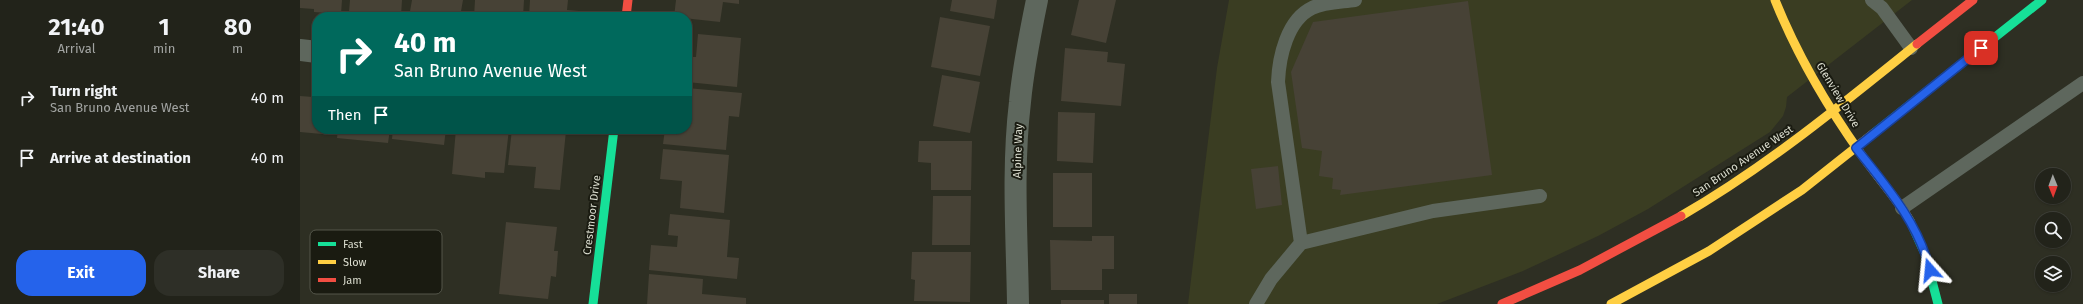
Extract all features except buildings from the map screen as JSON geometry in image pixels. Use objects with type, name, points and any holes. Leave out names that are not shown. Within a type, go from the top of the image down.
[{"type":"main road","points":[[627,12],[628,0]]},
{"type":"main road","name":"Glenview Drive","points":[[1775,0],[1790,36],[1833,111],[1856,148],[1902,208],[1916,232],[1926,255],[1938,304]]},
{"type":"main road","name":"San Bruno Avenue West","points":[[1502,304],[1607,256],[1680,216],[1750,172],[1833,111],[1973,0]]},
{"type":"main road","points":[[1611,304],[1665,276],[1735,235],[1802,190],[2042,0]]},
{"type":"main road","name":"Crestmoor Drive","points":[[593,304],[613,134]]},
{"type":"street","name":"Alpine Way","points":[[1018,304],[1017,186],[1019,104],[1026,54],[1037,0]]},
{"type":"street","points":[[300,50],[312,51]]},
{"type":"lane","points":[[1301,243],[1278,82],[1280,59],[1287,37],[1297,20],[1304,13],[1320,5],[1355,0]]},
{"type":"lane","points":[[1882,3],[1911,48]]},
{"type":"lane","points":[[1902,208],[2083,83]]},
{"type":"lane","points":[[1256,304],[1271,279],[1301,243],[1433,211],[1540,196]]},
{"type":"shaded area","points":[[1229,0],[1912,0],[1787,97],[1783,116],[1770,132],[1648,209],[1598,236],[1523,271],[1437,304],[1188,304],[1217,68]]},
{"type":"traffic: fast","points":[[1874,133],[2042,0]]},
{"type":"traffic: fast","points":[[593,304],[613,134]]},
{"type":"traffic: fast","points":[[1910,221],[1925,254],[1938,304]]},
{"type":"traffic: slow","points":[[1775,0],[1793,41],[1825,99],[1861,154],[1910,221]]},
{"type":"traffic: slow","points":[[1681,216],[1743,177],[1773,156],[1917,44]]},
{"type":"traffic: slow","points":[[1611,304],[1709,251],[1802,190],[1874,133]]},
{"type":"traffic: jam","points":[[627,12],[628,0]]},
{"type":"traffic: jam","points":[[1917,44],[1973,0]]},
{"type":"traffic: jam","points":[[1502,304],[1580,270],[1681,216]]},
{"type":"route","points":[[1930,270],[1922,244],[1913,225],[1890,191],[1856,148],[1981,48]]}]
